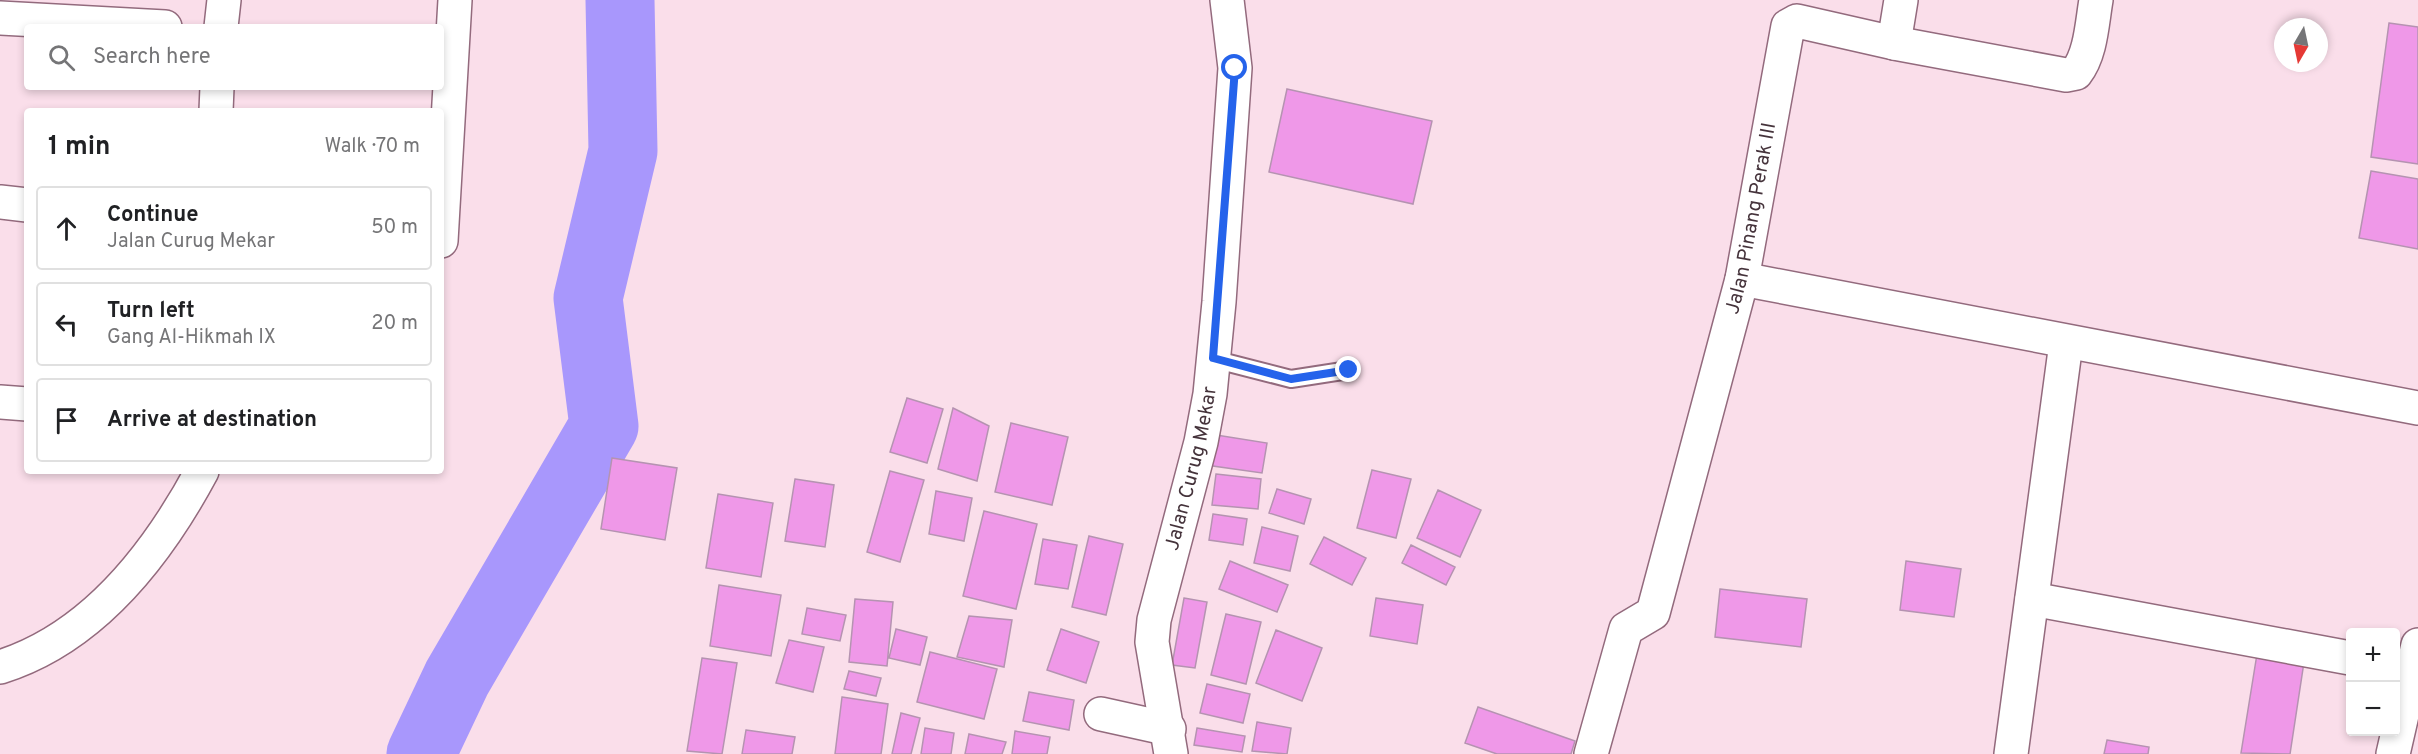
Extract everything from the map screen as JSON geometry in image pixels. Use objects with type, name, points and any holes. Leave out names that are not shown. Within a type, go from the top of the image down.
[{"type":"street","points":[[221,24],[224,0]]},
{"type":"street","points":[[444,189],[455,0]]},
{"type":"street","name":"Jalan Curug Mekar","points":[[1170,741],[1152,642],[1154,620],[1202,442],[1213,358],[1235,68],[1227,0]]},
{"type":"street","points":[[1894,42],[1901,0]]},
{"type":"street","name":"Jalan Pinang Perak III","points":[[1591,754],[1626,629],[1653,613],[1742,279],[1788,26],[1797,21],[2066,75],[2076,73],[2086,54],[2096,0]]},
{"type":"street","points":[[0,18],[110,24]]},
{"type":"street","points":[[216,108],[217,90]]},
{"type":"street","points":[[0,202],[24,205]]},
{"type":"street","points":[[1742,279],[2066,343],[2418,408]]},
{"type":"street","points":[[2011,754],[2066,343]]},
{"type":"street","points":[[0,402],[24,404]]},
{"type":"street","points":[[0,667],[18,661],[52,643],[123,589],[176,519],[200,474]]},
{"type":"street","points":[[2032,599],[2346,657]]},
{"type":"street","points":[[2393,754],[2408,660]]},
{"type":"street","points":[[1101,714],[1170,741]]},
{"type":"lane","points":[[1213,358],[1291,379],[1349,370]]},
{"type":"building","points":[[2389,23],[2418,27],[2418,164],[2371,157]]},
{"type":"building","points":[[1287,89],[1432,121],[1413,204],[1269,172]]},
{"type":"building","points":[[2371,171],[2418,179],[2418,249],[2359,238]]},
{"type":"building","points":[[907,398],[943,409],[927,463],[890,452]]},
{"type":"building","points":[[953,408],[989,426],[977,481],[938,469]]},
{"type":"building","points":[[1011,423],[1068,437],[1052,505],[995,492]]},
{"type":"building","points":[[1210,434],[1267,443],[1262,473],[1206,465]]},
{"type":"building","points":[[612,458],[677,468],[665,540],[601,529]]},
{"type":"building","points":[[1372,470],[1411,479],[1396,538],[1357,528]]},
{"type":"building","points":[[890,471],[924,480],[900,562],[867,552]]},
{"type":"building","points":[[1216,474],[1261,479],[1258,509],[1212,505]]},
{"type":"building","points":[[795,479],[834,485],[825,547],[785,541]]},
{"type":"building","points":[[1277,489],[1311,499],[1304,524],[1269,513]]},
{"type":"building","points":[[1438,490],[1481,510],[1460,557],[1417,538]]},
{"type":"building","points":[[936,491],[972,498],[964,541],[929,534]]},
{"type":"building","points":[[718,494],[773,503],[761,577],[706,568]]},
{"type":"building","points":[[984,511],[1037,524],[1016,609],[963,596]]},
{"type":"building","points":[[1213,514],[1247,519],[1243,545],[1209,540]]},
{"type":"building","points":[[1262,527],[1298,536],[1290,571],[1254,563]]},
{"type":"building","points":[[1089,536],[1123,544],[1106,615],[1072,607]]},
{"type":"building","points":[[1324,537],[1366,558],[1352,585],[1310,564]]},
{"type":"building","points":[[1043,539],[1077,545],[1068,589],[1035,584]]},
{"type":"building","points":[[1411,545],[1455,567],[1446,585],[1402,563]]},
{"type":"building","points":[[1230,561],[1288,585],[1277,612],[1219,589]]},
{"type":"building","points":[[1906,561],[1961,569],[1954,617],[1900,610]]},
{"type":"building","points":[[719,585],[781,595],[771,656],[710,646]]},
{"type":"building","points":[[1720,589],[1807,599],[1801,647],[1715,637]]},
{"type":"building","points":[[1184,598],[1207,602],[1195,668],[1172,665]]},
{"type":"building","points":[[1376,598],[1423,605],[1417,644],[1370,636]]},
{"type":"building","points":[[855,599],[893,602],[887,666],[849,662]]},
{"type":"building","points":[[807,608],[846,615],[840,641],[802,634]]},
{"type":"building","points":[[1226,614],[1261,622],[1246,684],[1211,675]]},
{"type":"building","points":[[969,616],[1012,620],[1004,667],[957,657]]},
{"type":"building","points":[[896,629],[927,637],[920,665],[889,658]]},
{"type":"building","points":[[1061,629],[1099,642],[1086,683],[1047,670]]},
{"type":"building","points":[[1276,630],[1322,648],[1302,701],[1256,683]]},
{"type":"building","points":[[789,640],[824,647],[813,692],[776,683]]},
{"type":"building","points":[[930,652],[997,669],[984,719],[917,702]]},
{"type":"building","points":[[2257,654],[2304,662],[2290,754],[2241,753]]},
{"type":"building","points":[[702,658],[737,663],[722,754],[687,751]]},
{"type":"building","points":[[849,671],[881,678],[876,696],[844,689]]},
{"type":"building","points":[[1207,684],[1250,694],[1243,723],[1200,713]]},
{"type":"building","points":[[1029,692],[1074,700],[1069,730],[1023,721]]},
{"type":"building","points":[[842,697],[888,704],[881,754],[835,754]]},
{"type":"building","points":[[1478,707],[1575,741],[1571,754],[1497,754],[1465,743]]},
{"type":"building","points":[[901,713],[920,718],[911,754],[892,754]]},
{"type":"building","points":[[1257,722],[1291,728],[1287,754],[1252,751]]},
{"type":"building","points":[[925,728],[954,733],[951,754],[921,754]]},
{"type":"building","points":[[1197,728],[1245,736],[1242,752],[1194,745]]},
{"type":"building","points":[[746,730],[795,737],[792,754],[742,754]]},
{"type":"building","points":[[1015,731],[1050,737],[1047,754],[1012,754]]},
{"type":"building","points":[[969,734],[1006,742],[1002,754],[965,754]]},
{"type":"building","points":[[2107,740],[2149,747],[2148,754],[2104,754]]},
{"type":"waterway","points":[[421,754],[457,678],[604,426],[588,298],[623,151],[620,0]]},
{"type":"route","points":[[1235,68],[1213,358],[1291,379],[1349,370]]}]
